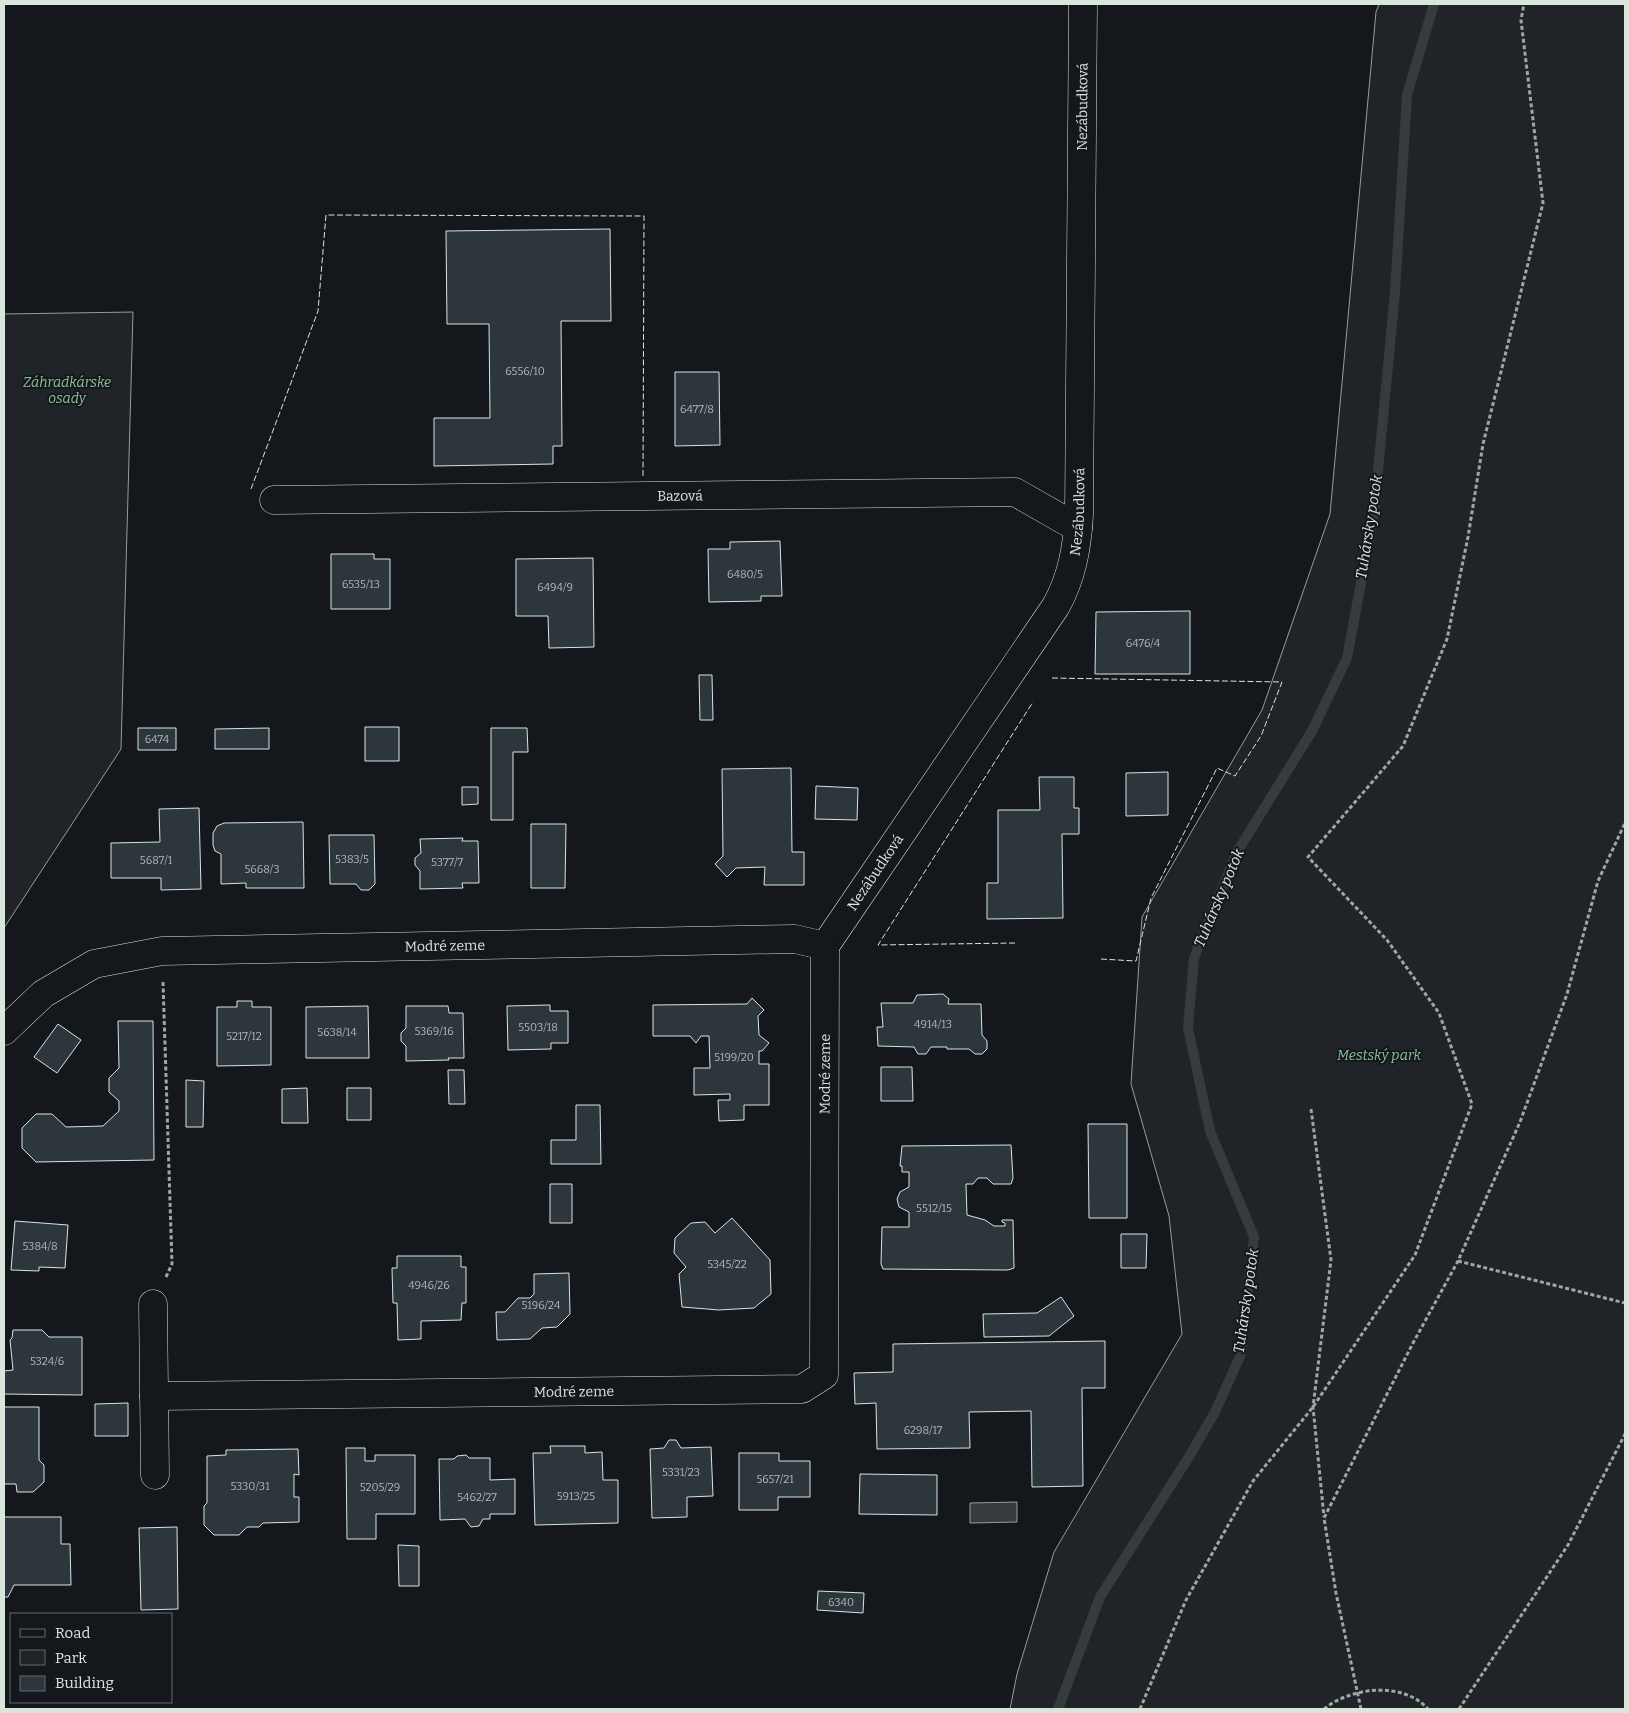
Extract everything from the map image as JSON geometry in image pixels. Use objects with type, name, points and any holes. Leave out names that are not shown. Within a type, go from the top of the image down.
[{"type":"street","name":"Nezábudková","points":[[825,946],[1056,606],[1068,580],[1076,552],[1078,528],[1083,4]]},
{"type":"street","name":"Bazová","points":[[274,500],[1015,492],[1078,528]]},
{"type":"street","name":"Modré zeme","points":[[4,1031],[43,994],[94,964],[162,951],[794,939],[825,946],[824,1375],[802,1389],[154,1396]]},
{"type":"street","points":[[154,1304],[155,1474]]},
{"type":"path","points":[[1140,1709],[1186,1600],[1249,1490],[1313,1407],[1414,1255],[1472,1104],[1439,1013],[1387,940],[1308,857],[1404,746],[1447,639],[1468,537],[1483,444],[1542,203],[1521,20],[1524,4]]},
{"type":"path","points":[[1324,1518],[1413,1343],[1458,1261],[1520,1122],[1567,994],[1598,881],[1625,823]]},
{"type":"path","points":[[154,1304],[172,1264],[162,951]]},
{"type":"path","points":[[1311,1109],[1331,1260],[1313,1407],[1324,1518],[1336,1593],[1362,1709]]},
{"type":"path","points":[[1458,1261],[1625,1303]]},
{"type":"path","points":[[1459,1709],[1568,1545],[1625,1434]]},
{"type":"path","points":[[1324,1709],[1358,1692],[1382,1690],[1406,1696],[1428,1709]]},
{"type":"green space","name":"Mestský park","points":[[1379,4],[1625,4],[1625,1709],[1010,1709],[1017,1674],[1054,1552],[1182,1334],[1169,1216],[1131,1084],[1142,917],[1262,710],[1330,514],[1376,12]]},
{"type":"green space","name":"Záhradkárske osady","points":[[133,312],[121,749],[4,928],[4,314]]},
{"type":"shaded area","points":[[1017,1502],[1017,1522],[970,1523],[970,1503]]},
{"type":"building","points":[[610,229],[611,321],[561,321],[562,446],[553,446],[553,464],[434,466],[434,418],[490,418],[489,324],[447,324],[446,231]]},
{"type":"building","points":[[675,372],[719,372],[720,445],[675,446]]},
{"type":"building","points":[[780,541],[782,596],[761,596],[761,601],[709,602],[708,549],[730,549],[730,542]]},
{"type":"building","points":[[331,554],[374,554],[374,559],[390,559],[390,609],[331,609]]},
{"type":"building","points":[[593,558],[594,647],[549,648],[548,616],[516,616],[516,559]]},
{"type":"building","points":[[1190,611],[1190,674],[1095,674],[1096,612]]},
{"type":"building","points":[[699,675],[712,675],[713,720],[700,720]]},
{"type":"building","points":[[365,727],[399,727],[399,761],[365,761]]},
{"type":"building","points":[[138,728],[176,728],[176,750],[138,750]]},
{"type":"building","points":[[269,728],[269,749],[215,749],[215,729]]},
{"type":"building","points":[[491,728],[527,728],[528,752],[513,752],[513,820],[491,820]]},
{"type":"building","points":[[791,768],[792,852],[804,852],[804,885],[764,885],[765,867],[736,868],[727,877],[715,864],[723,856],[722,769]]},
{"type":"building","points":[[1168,772],[1168,815],[1126,816],[1126,773]]},
{"type":"building","points":[[1039,777],[1074,777],[1074,808],[1079,808],[1079,834],[1062,834],[1063,918],[987,919],[987,883],[998,883],[998,810],[1040,810]]},
{"type":"building","points":[[816,786],[858,788],[857,820],[815,819]]},
{"type":"building","points":[[462,787],[478,787],[478,804],[462,805]]},
{"type":"building","points":[[199,808],[201,889],[161,890],[161,878],[111,878],[111,843],[160,842],[159,809]]},
{"type":"building","points":[[303,822],[304,888],[246,888],[246,883],[221,884],[221,854],[215,851],[213,845],[213,833],[217,826],[224,823]]},
{"type":"building","points":[[531,824],[566,824],[565,888],[531,888]]},
{"type":"building","points":[[329,835],[374,835],[375,884],[369,890],[361,890],[356,884],[330,884]]},
{"type":"building","points":[[463,838],[462,841],[478,841],[479,883],[462,883],[463,888],[420,889],[420,871],[415,865],[415,858],[421,853],[420,839]]},
{"type":"building","points":[[943,994],[949,999],[948,1004],[981,1004],[982,1035],[987,1041],[987,1049],[982,1054],[975,1054],[969,1049],[931,1047],[926,1054],[918,1054],[914,1047],[878,1046],[877,1027],[883,1027],[881,1003],[913,1003],[917,995]]},
{"type":"building","points":[[752,998],[764,1010],[758,1016],[759,1035],[769,1043],[762,1051],[759,1051],[759,1064],[769,1064],[769,1105],[744,1105],[744,1120],[719,1121],[718,1100],[730,1100],[730,1094],[694,1095],[694,1068],[710,1068],[709,1036],[701,1036],[696,1043],[690,1036],[653,1036],[653,1005],[747,1004]]},
{"type":"building","points":[[237,1001],[252,1001],[252,1007],[271,1007],[271,1065],[217,1066],[217,1007],[237,1007]]},
{"type":"building","points":[[550,1005],[550,1011],[568,1011],[568,1043],[551,1043],[551,1049],[508,1050],[507,1006]]},
{"type":"building","points":[[368,1006],[369,1058],[306,1058],[306,1007]]},
{"type":"building","points":[[406,1006],[448,1006],[449,1013],[463,1013],[464,1058],[406,1061],[406,1046],[401,1041],[401,1033],[406,1028]]},
{"type":"building","points":[[118,1021],[153,1021],[154,1160],[36,1162],[22,1148],[22,1128],[36,1114],[52,1114],[66,1127],[103,1126],[119,1111],[119,1101],[109,1092],[109,1078],[119,1068]]},
{"type":"building","points":[[58,1024],[81,1040],[57,1073],[34,1057]]},
{"type":"building","points":[[881,1067],[912,1067],[913,1101],[881,1101]]},
{"type":"building","points":[[448,1070],[464,1070],[465,1104],[449,1104]]},
{"type":"building","points":[[186,1080],[204,1081],[203,1127],[186,1127]]},
{"type":"building","points":[[307,1088],[308,1123],[282,1123],[282,1089]]},
{"type":"building","points":[[347,1088],[371,1088],[371,1120],[347,1120]]},
{"type":"building","points":[[576,1105],[600,1105],[601,1164],[551,1164],[551,1140],[576,1140]]},
{"type":"building","points":[[1088,1124],[1127,1124],[1127,1218],[1089,1218]]},
{"type":"building","points":[[1011,1145],[1013,1178],[1011,1184],[993,1184],[987,1178],[978,1178],[973,1184],[966,1184],[967,1215],[985,1220],[994,1226],[1005,1226],[1002,1220],[1013,1220],[1014,1268],[1008,1270],[883,1269],[881,1264],[882,1227],[909,1227],[909,1212],[899,1207],[897,1199],[900,1192],[909,1187],[909,1172],[902,1172],[902,1166],[900,1166],[902,1146]]},
{"type":"building","points":[[550,1184],[572,1184],[572,1223],[550,1223]]},
{"type":"building","points":[[732,1218],[770,1260],[771,1294],[754,1308],[719,1310],[682,1307],[679,1274],[686,1267],[674,1253],[675,1238],[691,1223],[705,1222],[715,1233]]},
{"type":"building","points":[[15,1221],[68,1225],[65,1268],[39,1267],[39,1271],[11,1270]]},
{"type":"building","points":[[1121,1234],[1147,1234],[1146,1268],[1121,1268]]},
{"type":"building","points":[[397,1256],[461,1256],[461,1267],[466,1267],[466,1303],[462,1303],[461,1320],[421,1321],[421,1339],[398,1340],[397,1303],[393,1303],[392,1268],[397,1268]]},
{"type":"building","points":[[569,1273],[570,1314],[557,1327],[542,1328],[530,1339],[497,1340],[496,1312],[505,1312],[518,1298],[530,1298],[534,1294],[534,1274]]},
{"type":"building","points":[[1061,1297],[1074,1316],[1049,1336],[984,1337],[983,1314],[1037,1313]]},
{"type":"building","points":[[13,1330],[42,1330],[49,1337],[82,1337],[82,1395],[4,1394],[4,1371],[13,1370],[10,1340]]},
{"type":"building","points":[[1105,1341],[1105,1388],[1082,1388],[1083,1486],[1032,1487],[1031,1411],[969,1412],[970,1448],[877,1449],[876,1403],[855,1404],[854,1373],[893,1372],[893,1344]]},
{"type":"building","points":[[128,1403],[128,1436],[95,1436],[95,1404]]},
{"type":"building","points":[[4,1407],[39,1407],[39,1460],[44,1465],[44,1482],[33,1492],[17,1492],[16,1484],[4,1484]]},
{"type":"building","points":[[669,1440],[676,1440],[681,1448],[711,1447],[713,1496],[687,1497],[687,1517],[652,1518],[650,1449],[664,1448]]},
{"type":"building","points":[[550,1446],[585,1446],[585,1453],[602,1452],[603,1480],[618,1480],[618,1523],[535,1525],[533,1453],[551,1453]]},
{"type":"building","points":[[346,1448],[365,1448],[365,1461],[375,1461],[375,1455],[415,1455],[415,1514],[376,1514],[376,1539],[347,1539]]},
{"type":"building","points":[[298,1449],[299,1475],[294,1474],[294,1497],[299,1497],[299,1522],[263,1523],[259,1527],[247,1527],[239,1535],[214,1535],[204,1525],[204,1506],[207,1503],[207,1456],[226,1455],[226,1450]]},
{"type":"building","points":[[739,1453],[779,1453],[779,1461],[810,1461],[810,1497],[778,1497],[778,1510],[739,1510]]},
{"type":"building","points":[[466,1455],[469,1458],[490,1458],[490,1480],[515,1479],[515,1514],[490,1514],[490,1519],[483,1519],[479,1526],[471,1527],[465,1519],[440,1520],[439,1459],[454,1459],[457,1456]]},
{"type":"building","points":[[860,1474],[937,1475],[937,1515],[859,1514]]},
{"type":"building","points":[[4,1517],[61,1517],[61,1544],[70,1544],[71,1585],[14,1585],[8,1597],[4,1597]]},
{"type":"building","points":[[177,1527],[178,1609],[141,1610],[139,1528]]},
{"type":"building","points":[[398,1545],[419,1546],[419,1586],[399,1586]]},
{"type":"building","points":[[818,1591],[864,1593],[863,1613],[817,1610]]},
{"type":"waterway","name":"Tuhársky potok","points":[[1058,1709],[1100,1597],[1215,1412],[1241,1354],[1254,1237],[1210,1131],[1188,1028],[1194,958],[1237,852],[1312,731],[1347,658],[1374,513],[1395,292],[1407,95],[1434,4]]},
{"type":"fence","points":[[251,489],[318,311],[326,215],[644,216],[643,478]]},
{"type":"fence","points":[[1052,678],[1282,682],[1261,736],[1235,776],[1217,768],[1151,898],[1136,961],[1100,959]]},
{"type":"fence","points":[[1015,943],[878,945],[1033,702]]}]
